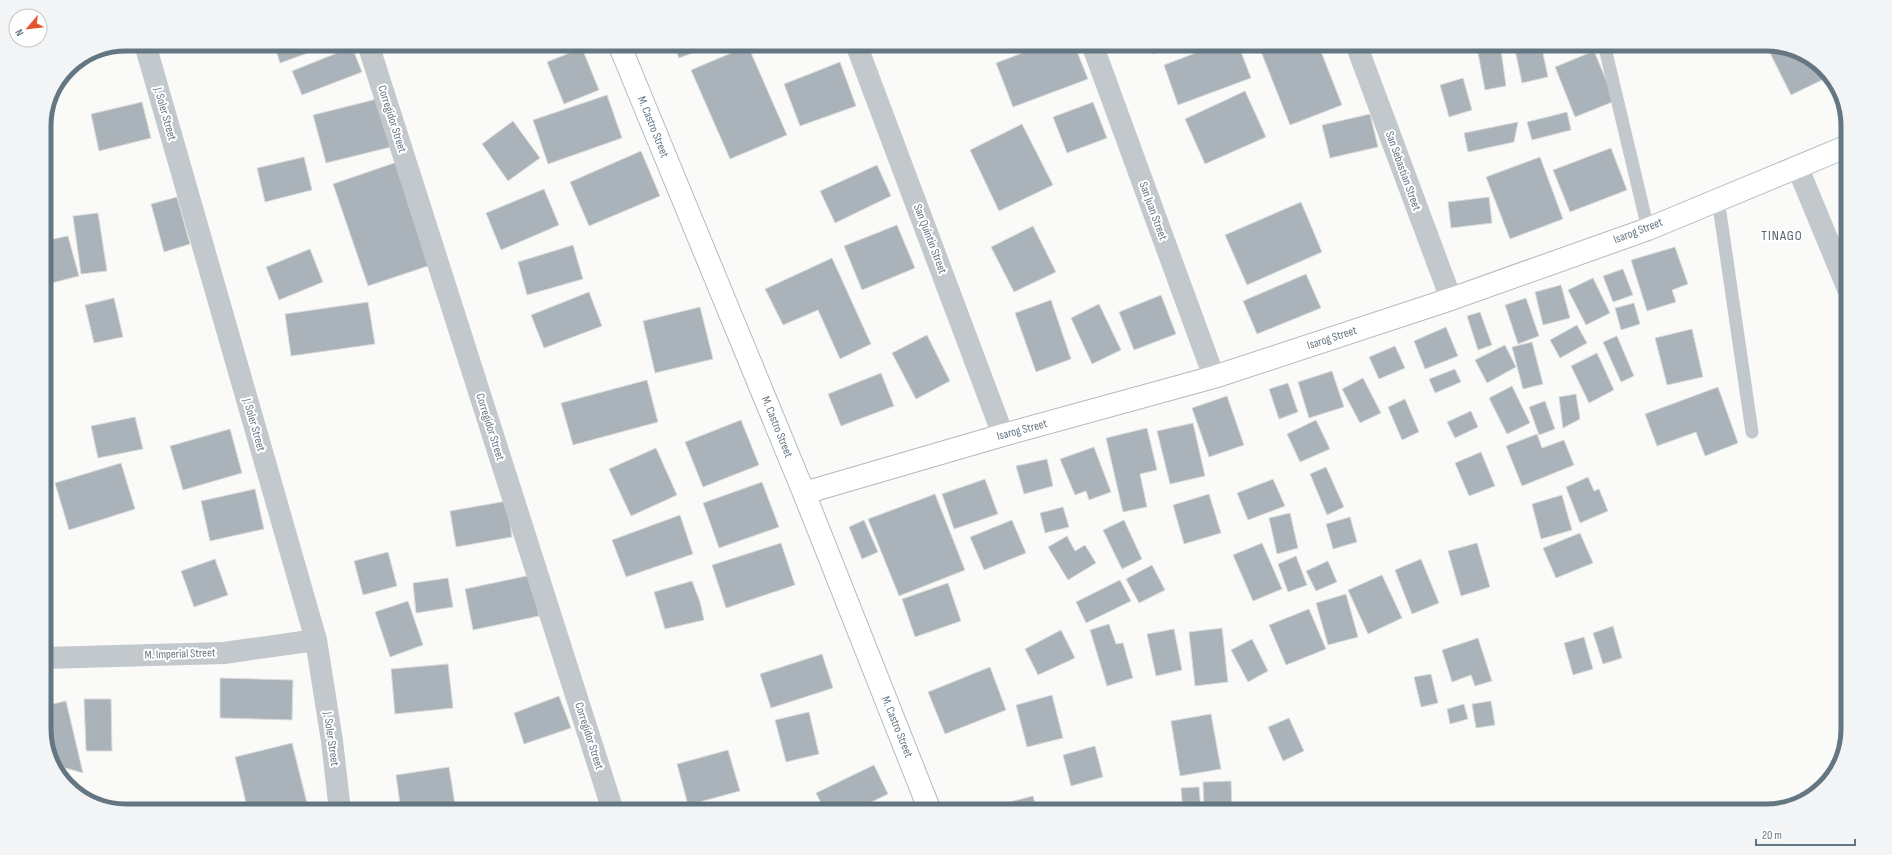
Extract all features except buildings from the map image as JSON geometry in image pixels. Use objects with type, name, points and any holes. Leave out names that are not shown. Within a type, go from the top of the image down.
[{"type":"street","name":"J. Soler Street","points":[[147,51],[316,640],[332,741],[339,804]]},
{"type":"street","name":"Corregidor Street","points":[[370,51],[611,804]]},
{"type":"street","name":"M. Castro Street","points":[[622,51],[804,493],[927,804]]},
{"type":"street","name":"San Quintin Street","points":[[859,51],[1003,435]]},
{"type":"street","name":"San Juan Street","points":[[1095,51],[1214,377]]},
{"type":"street","name":"San Sebastian Street","points":[[1359,51],[1451,299]]},
{"type":"street","name":"Isarog Street","points":[[804,493],[1003,435],[1214,377],[1451,299],[1648,229],[1841,149]]},
{"type":"street","points":[[1797,166],[1841,272]]},
{"type":"street","name":"M. Imperial Street","points":[[51,658],[224,653],[316,640]]},
{"type":"lane","points":[[1606,51],[1648,229]]},
{"type":"lane","points":[[1718,199],[1752,432]]},
{"type":"district","name":"TINAGO","points":[[1782,235]]}]
